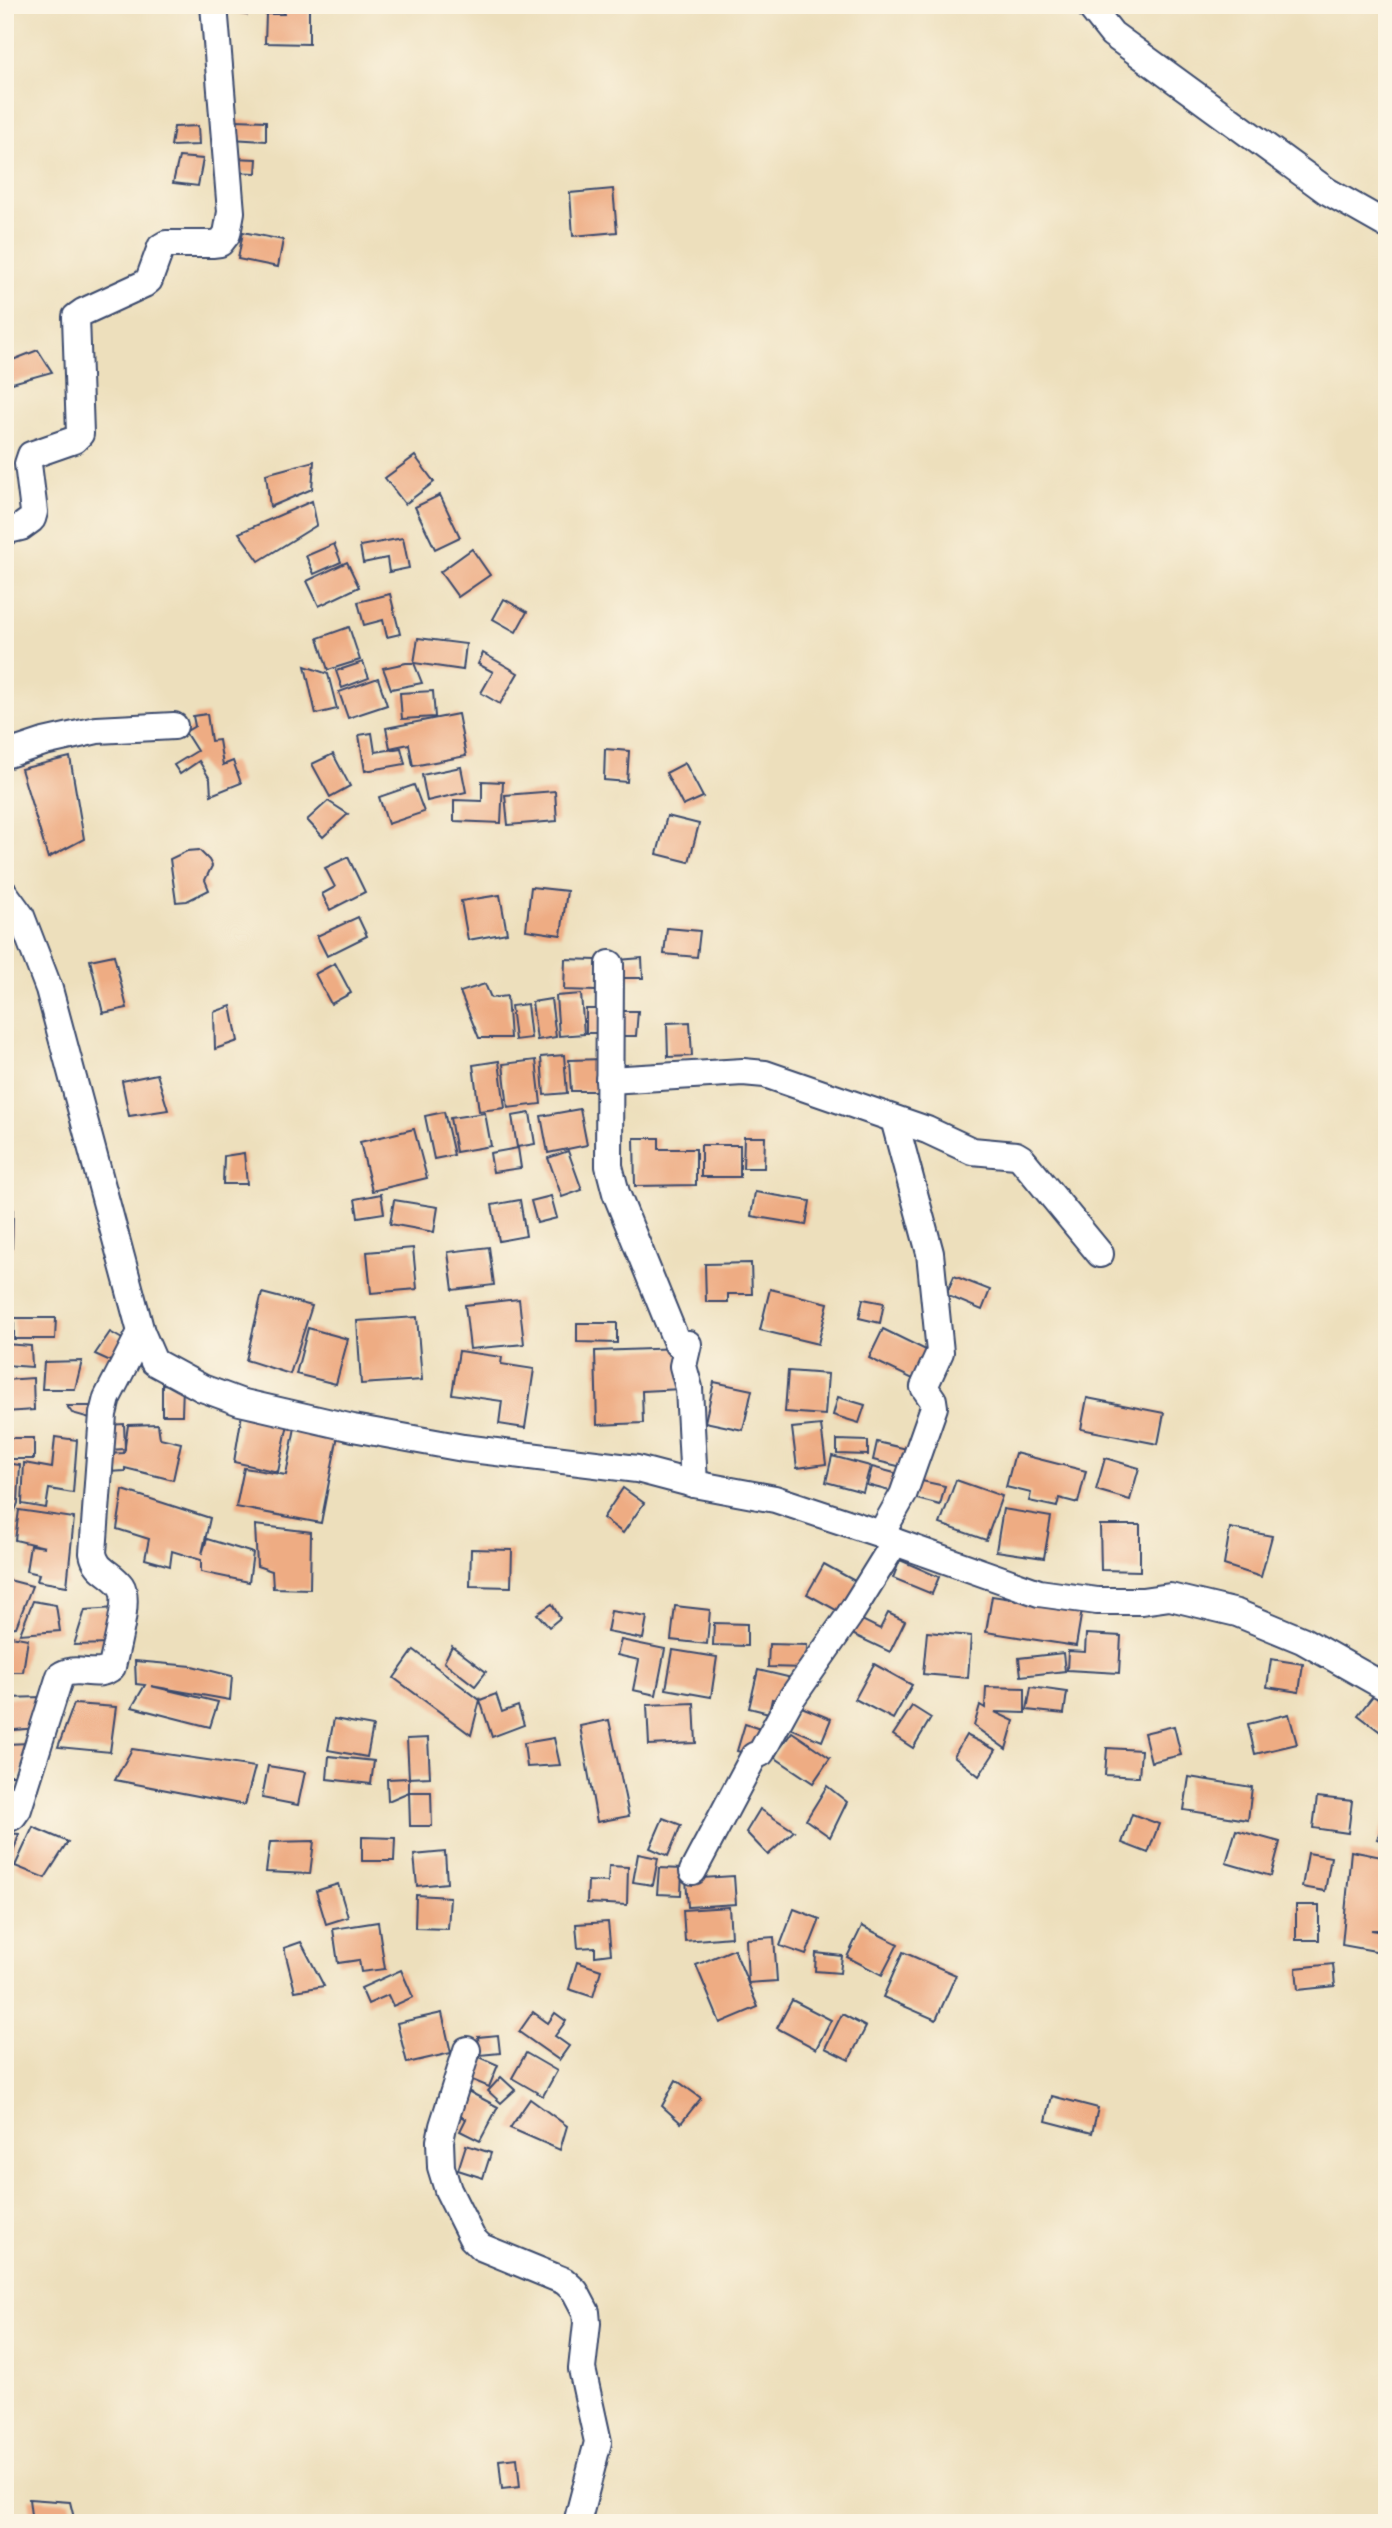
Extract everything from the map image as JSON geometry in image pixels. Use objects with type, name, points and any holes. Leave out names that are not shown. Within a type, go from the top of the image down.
[{"type":"street","points":[[5,531],[21,527],[32,519],[34,512],[28,464],[31,455],[74,440],[80,434],[76,317],[145,284],[161,247],[166,244],[220,243],[227,234],[231,212],[214,5]]},
{"type":"street","points":[[1089,5],[1112,34],[1327,191],[1387,225]]},
{"type":"street","points":[[5,755],[44,742],[97,730],[174,726]]},
{"type":"street","points":[[5,894],[21,916],[48,989],[141,1332],[154,1362],[202,1388],[240,1402],[353,1428],[439,1444],[637,1469],[694,1484],[775,1499],[1039,1593],[1097,1601],[1142,1601],[1170,1597],[1237,1612],[1301,1640],[1387,1688]]},
{"type":"street","points":[[610,964],[608,1150],[611,1179],[677,1343],[688,1344],[682,1366],[689,1388],[694,1484]]},
{"type":"street","points":[[609,1080],[754,1072],[765,1074],[927,1130],[972,1151],[1011,1154],[1021,1158],[1100,1254]]},
{"type":"street","points":[[693,1871],[754,1756],[761,1753],[789,1702],[849,1616],[888,1538],[934,1407],[933,1400],[924,1387],[940,1347],[929,1247],[894,1119]]},
{"type":"street","points":[[5,1820],[13,1816],[18,1809],[60,1676],[69,1671],[104,1672],[112,1667],[124,1595],[119,1583],[98,1567],[93,1553],[103,1413],[107,1398],[141,1332]]},
{"type":"street","points":[[467,2050],[440,2141],[441,2167],[448,2190],[472,2238],[481,2246],[564,2281],[575,2291],[586,2312],[582,2369],[598,2442],[577,2523]]},
{"type":"building","points":[[223,5],[249,5],[247,15],[221,10]]},
{"type":"building","points":[[284,5],[309,5],[309,44],[265,43],[266,14],[284,14]]},
{"type":"building","points":[[235,120],[266,121],[266,141],[232,139]]},
{"type":"building","points":[[198,126],[199,145],[171,146],[174,127]]},
{"type":"building","points":[[179,157],[203,159],[198,186],[173,183]]},
{"type":"building","points":[[231,158],[257,159],[256,173],[230,172]]},
{"type":"building","points":[[613,189],[617,232],[573,236],[570,193]]},
{"type":"building","points":[[243,232],[283,240],[278,267],[238,259]]},
{"type":"building","points":[[38,350],[52,372],[5,385],[5,363]]},
{"type":"building","points":[[415,456],[434,482],[405,504],[385,478]]},
{"type":"building","points":[[314,461],[312,489],[270,507],[266,474]]},
{"type":"building","points":[[440,495],[460,537],[435,549],[415,507]]},
{"type":"building","points":[[312,501],[317,525],[259,561],[239,533]]},
{"type":"building","points":[[403,538],[409,568],[389,572],[387,558],[363,563],[360,546]]},
{"type":"building","points":[[334,544],[341,562],[314,574],[306,556]]},
{"type":"building","points":[[472,549],[490,575],[458,597],[440,572]]},
{"type":"building","points":[[347,562],[359,587],[319,606],[307,581]]},
{"type":"building","points":[[390,594],[400,634],[387,637],[383,620],[364,625],[358,602]]},
{"type":"building","points":[[504,599],[527,612],[516,632],[493,619]]},
{"type":"building","points":[[349,627],[360,660],[328,670],[318,638]]},
{"type":"building","points":[[418,638],[466,644],[463,670],[414,663]]},
{"type":"building","points":[[483,653],[518,673],[500,704],[481,693],[493,672],[478,664]]},
{"type":"building","points":[[363,662],[369,678],[342,688],[336,671]]},
{"type":"building","points":[[414,663],[422,683],[391,689],[383,668]]},
{"type":"building","points":[[305,666],[328,674],[337,709],[316,714]]},
{"type":"building","points":[[378,678],[387,705],[348,718],[339,692]]},
{"type":"building","points":[[433,691],[435,717],[402,719],[400,693]]},
{"type":"building","points":[[207,714],[211,741],[219,740],[223,765],[233,761],[241,783],[211,795],[210,779],[199,761],[180,774],[174,765],[197,751],[185,732],[195,726],[193,716]]},
{"type":"building","points":[[458,714],[466,756],[413,766],[409,744],[390,748],[386,728]]},
{"type":"building","points":[[372,733],[375,752],[401,748],[405,764],[365,771],[359,735]]},
{"type":"building","points":[[605,749],[629,751],[627,782],[604,780]]},
{"type":"building","points":[[333,754],[350,786],[330,797],[312,764]]},
{"type":"building","points":[[70,757],[84,839],[48,858],[21,769]]},
{"type":"building","points":[[685,763],[703,797],[683,806],[666,773]]},
{"type":"building","points":[[461,767],[466,792],[427,801],[422,775]]},
{"type":"building","points":[[482,781],[503,782],[501,823],[454,821],[454,800],[482,801]]},
{"type":"building","points":[[414,785],[424,812],[388,824],[379,797]]},
{"type":"building","points":[[555,791],[557,821],[508,825],[505,795]]},
{"type":"building","points":[[328,801],[348,814],[323,837],[307,820]]},
{"type":"building","points":[[667,816],[699,824],[689,862],[657,854]]},
{"type":"building","points":[[199,850],[212,866],[205,880],[209,890],[187,901],[176,902],[170,859],[187,851]]},
{"type":"building","points":[[348,857],[365,892],[330,910],[322,894],[335,887],[325,868]]},
{"type":"building","points":[[531,887],[567,891],[561,935],[526,930]]},
{"type":"building","points":[[500,895],[507,933],[468,940],[461,901]]},
{"type":"building","points":[[358,917],[367,936],[327,956],[317,936]]},
{"type":"building","points":[[667,928],[700,931],[697,957],[664,954]]},
{"type":"building","points":[[114,955],[127,1008],[103,1013],[90,960]]},
{"type":"building","points":[[642,958],[643,978],[617,978],[618,960]]},
{"type":"building","points":[[565,959],[597,960],[596,991],[564,990]]},
{"type":"building","points":[[335,963],[351,993],[331,1004],[315,974]]},
{"type":"building","points":[[485,984],[491,998],[507,996],[510,1038],[479,1038],[460,992]]},
{"type":"building","points":[[581,994],[584,1034],[559,1036],[556,996]]},
{"type":"building","points":[[551,999],[556,1037],[537,1040],[532,1002]]},
{"type":"building","points":[[527,1004],[531,1038],[515,1040],[511,1006]]},
{"type":"building","points":[[231,1006],[238,1041],[215,1049],[214,1012]]},
{"type":"building","points":[[586,1009],[604,1009],[604,1033],[586,1033]]},
{"type":"building","points":[[615,1011],[638,1011],[636,1036],[613,1036]]},
{"type":"building","points":[[690,1022],[692,1056],[668,1057],[667,1023]]},
{"type":"building","points":[[564,1055],[567,1093],[544,1095],[541,1057]]},
{"type":"building","points":[[604,1059],[605,1091],[571,1091],[569,1060]]},
{"type":"building","points":[[536,1060],[541,1104],[508,1108],[503,1064]]},
{"type":"building","points":[[499,1061],[505,1108],[479,1111],[473,1065]]},
{"type":"building","points":[[157,1074],[168,1110],[129,1116],[122,1081]]},
{"type":"building","points":[[580,1109],[587,1145],[548,1153],[541,1116]]},
{"type":"building","points":[[444,1112],[454,1155],[434,1159],[425,1116]]},
{"type":"building","points":[[485,1113],[491,1146],[456,1152],[450,1118]]},
{"type":"building","points":[[530,1113],[535,1144],[517,1147],[512,1116]]},
{"type":"building","points":[[414,1129],[427,1178],[372,1191],[360,1142]]},
{"type":"building","points":[[744,1137],[765,1137],[764,1168],[743,1168]]},
{"type":"building","points":[[634,1138],[659,1138],[659,1149],[696,1149],[696,1185],[635,1186]]},
{"type":"building","points":[[701,1145],[740,1145],[740,1177],[701,1177]]},
{"type":"building","points":[[518,1148],[521,1168],[493,1172],[490,1153]]},
{"type":"building","points":[[568,1151],[582,1190],[562,1197],[548,1158]]},
{"type":"building","points":[[244,1153],[247,1184],[223,1184],[224,1156]]},
{"type":"building","points":[[755,1192],[810,1201],[806,1225],[751,1216]]},
{"type":"building","points":[[381,1194],[384,1213],[358,1217],[355,1199]]},
{"type":"building","points":[[551,1196],[557,1218],[537,1223],[531,1201]]},
{"type":"building","points":[[394,1200],[438,1207],[434,1232],[390,1224]]},
{"type":"building","points":[[520,1200],[526,1236],[499,1241],[492,1205]]},
{"type":"building","points":[[13,1208],[12,1249],[5,1250],[5,1209]]},
{"type":"building","points":[[489,1247],[494,1285],[453,1290],[448,1252]]},
{"type":"building","points":[[413,1248],[417,1289],[371,1293],[367,1252]]},
{"type":"building","points":[[751,1263],[752,1294],[728,1294],[728,1302],[706,1302],[705,1264]]},
{"type":"building","points":[[954,1276],[990,1290],[982,1310],[946,1295]]},
{"type":"building","points":[[770,1289],[828,1303],[818,1344],[760,1330]]},
{"type":"building","points":[[262,1293],[312,1306],[290,1374],[246,1360]]},
{"type":"building","points":[[519,1299],[524,1344],[470,1349],[465,1305]]},
{"type":"building","points":[[863,1299],[884,1303],[880,1323],[859,1318]]},
{"type":"building","points":[[417,1317],[422,1380],[361,1384],[357,1321]]},
{"type":"building","points":[[14,1318],[56,1318],[55,1339],[14,1339]]},
{"type":"building","points":[[577,1323],[617,1323],[617,1343],[577,1342]]},
{"type":"building","points":[[308,1328],[348,1339],[336,1384],[296,1374]]},
{"type":"building","points":[[883,1329],[930,1352],[917,1381],[869,1358]]},
{"type":"building","points":[[110,1332],[131,1344],[119,1365],[95,1354]]},
{"type":"building","points":[[5,1344],[31,1346],[32,1367],[5,1365]]},
{"type":"building","points":[[680,1348],[681,1389],[642,1391],[643,1423],[597,1425],[595,1351]]},
{"type":"building","points":[[459,1351],[502,1357],[501,1364],[534,1369],[525,1428],[499,1424],[502,1401],[452,1394]]},
{"type":"building","points":[[82,1361],[75,1389],[42,1389],[44,1362]]},
{"type":"building","points":[[788,1371],[828,1374],[825,1415],[785,1412]]},
{"type":"building","points":[[33,1378],[34,1410],[5,1412],[5,1380]]},
{"type":"building","points":[[714,1382],[752,1390],[743,1430],[705,1422]]},
{"type":"building","points":[[162,1384],[183,1385],[182,1415],[162,1415]]},
{"type":"building","points":[[838,1397],[865,1405],[859,1423],[833,1415]]},
{"type":"building","points":[[1087,1398],[1164,1413],[1158,1444],[1081,1429]]},
{"type":"building","points":[[67,1406],[93,1406],[90,1418],[72,1413]]},
{"type":"building","points":[[243,1408],[289,1419],[278,1472],[234,1462]]},
{"type":"building","points":[[296,1422],[339,1430],[321,1523],[236,1507],[244,1468],[286,1475]]},
{"type":"building","points":[[124,1424],[125,1449],[109,1450],[108,1425]]},
{"type":"building","points":[[158,1424],[160,1438],[181,1443],[173,1480],[125,1468],[125,1471],[108,1472],[107,1454],[124,1453],[128,1425]]},
{"type":"building","points":[[821,1425],[826,1464],[797,1468],[792,1428]]},
{"type":"building","points":[[55,1437],[77,1440],[73,1493],[49,1489],[46,1508],[22,1504],[24,1463],[52,1468]]},
{"type":"building","points":[[5,1438],[34,1438],[34,1459],[5,1459]]},
{"type":"building","points":[[837,1440],[868,1441],[868,1455],[837,1454]]},
{"type":"building","points":[[877,1442],[907,1449],[902,1467],[873,1460]]},
{"type":"building","points":[[1015,1453],[1086,1471],[1078,1503],[1059,1498],[1057,1507],[1029,1501],[1031,1493],[1006,1487]]},
{"type":"building","points":[[832,1456],[870,1466],[863,1492],[826,1482]]},
{"type":"building","points":[[1105,1458],[1139,1468],[1130,1500],[1096,1490]]},
{"type":"building","points":[[5,1463],[20,1465],[18,1503],[14,1513],[5,1512]]},
{"type":"building","points":[[872,1467],[906,1476],[901,1494],[867,1485]]},
{"type":"building","points":[[917,1480],[945,1486],[940,1505],[913,1498]]},
{"type":"building","points":[[956,1480],[1002,1496],[986,1540],[940,1524]]},
{"type":"building","points":[[623,1488],[644,1503],[623,1533],[603,1518]]},
{"type":"building","points":[[123,1490],[210,1518],[202,1554],[207,1539],[253,1553],[249,1582],[201,1572],[201,1560],[172,1551],[170,1566],[145,1559],[149,1539],[117,1529]]},
{"type":"building","points":[[1003,1509],[1051,1517],[1044,1558],[996,1551]]},
{"type":"building","points":[[19,1510],[74,1518],[67,1586],[37,1581],[39,1574],[26,1571],[30,1545],[45,1547],[15,1540]]},
{"type":"building","points":[[255,1525],[311,1532],[310,1589],[273,1588],[272,1571],[257,1566]]},
{"type":"building","points":[[1100,1525],[1140,1525],[1140,1571],[1101,1570]]},
{"type":"building","points":[[1230,1528],[1272,1536],[1261,1577],[1224,1565]]},
{"type":"building","points":[[471,1549],[512,1550],[511,1587],[470,1586]]},
{"type":"building","points":[[900,1560],[939,1577],[932,1594],[893,1578]]},
{"type":"building","points":[[824,1564],[862,1585],[845,1615],[807,1594]]},
{"type":"building","points":[[5,1579],[32,1586],[16,1627],[5,1628]]},
{"type":"building","points":[[992,1596],[1082,1610],[1076,1646],[986,1632]]},
{"type":"building","points":[[33,1601],[56,1605],[60,1631],[20,1634]]},
{"type":"building","points":[[552,1604],[560,1618],[549,1627],[537,1614]]},
{"type":"building","points":[[675,1606],[710,1610],[707,1644],[671,1640]]},
{"type":"building","points":[[116,1608],[110,1644],[74,1645],[85,1610]]},
{"type":"building","points":[[611,1611],[647,1617],[643,1639],[607,1632]]},
{"type":"building","points":[[888,1613],[905,1621],[890,1652],[852,1634],[860,1619],[880,1629]]},
{"type":"building","points":[[714,1623],[747,1624],[747,1646],[713,1645]]},
{"type":"building","points":[[927,1632],[971,1636],[968,1678],[923,1674]]},
{"type":"building","points":[[1086,1634],[1121,1636],[1119,1673],[1067,1670],[1068,1651],[1085,1652]]},
{"type":"building","points":[[5,1635],[28,1639],[23,1672],[5,1672]]},
{"type":"building","points":[[621,1640],[665,1649],[656,1695],[633,1690],[639,1660],[617,1655]]},
{"type":"building","points":[[769,1644],[807,1645],[806,1668],[768,1667]]},
{"type":"building","points":[[452,1646],[486,1672],[475,1686],[444,1662]]},
{"type":"building","points":[[414,1650],[480,1700],[471,1735],[394,1678]]},
{"type":"building","points":[[673,1650],[717,1657],[711,1697],[666,1689]]},
{"type":"building","points":[[1063,1653],[1065,1671],[1021,1676],[1019,1658]]},
{"type":"building","points":[[1271,1659],[1303,1664],[1299,1692],[1267,1687]]},
{"type":"building","points":[[135,1661],[192,1666],[232,1676],[230,1700],[151,1686],[218,1702],[210,1727],[132,1707],[145,1685],[136,1684]]},
{"type":"building","points":[[874,1664],[912,1685],[893,1719],[855,1699]]},
{"type":"building","points":[[758,1670],[792,1678],[786,1702],[772,1699],[769,1713],[749,1708]]},
{"type":"building","points":[[986,1687],[1025,1688],[1025,1713],[995,1712],[1014,1721],[1006,1749],[974,1726],[980,1705],[985,1708]]},
{"type":"building","points":[[1031,1687],[1067,1692],[1064,1714],[1027,1710]]},
{"type":"building","points":[[1376,1692],[1387,1700],[1387,1737],[1358,1715]]},
{"type":"building","points":[[496,1694],[502,1712],[518,1706],[524,1725],[492,1737],[480,1700]]},
{"type":"building","points":[[42,1697],[36,1728],[5,1731],[5,1698]]},
{"type":"building","points":[[694,1703],[696,1743],[649,1745],[647,1705]]},
{"type":"building","points":[[74,1704],[116,1707],[110,1752],[58,1747]]},
{"type":"building","points":[[799,1706],[831,1719],[822,1741],[790,1728]]},
{"type":"building","points":[[912,1706],[931,1718],[913,1748],[893,1735]]},
{"type":"building","points":[[1289,1714],[1297,1744],[1255,1754],[1248,1724]]},
{"type":"building","points":[[334,1719],[373,1726],[367,1757],[328,1750]]},
{"type":"building","points":[[609,1720],[629,1816],[597,1822],[580,1726]]},
{"type":"building","points":[[745,1724],[760,1729],[753,1755],[737,1751]]},
{"type":"building","points":[[1174,1726],[1181,1755],[1151,1762],[1144,1733]]},
{"type":"building","points":[[792,1732],[830,1758],[813,1783],[774,1757]]},
{"type":"building","points":[[966,1735],[996,1750],[979,1776],[954,1756]]},
{"type":"building","points":[[428,1738],[430,1777],[409,1778],[407,1739]]},
{"type":"building","points":[[554,1738],[560,1765],[527,1767],[524,1743]]},
{"type":"building","points":[[30,1743],[20,1775],[5,1775],[5,1744]]},
{"type":"building","points":[[1107,1748],[1141,1750],[1139,1777],[1105,1775]]},
{"type":"building","points":[[132,1749],[255,1767],[245,1805],[115,1780]]},
{"type":"building","points":[[329,1756],[374,1761],[371,1784],[327,1779]]},
{"type":"building","points":[[268,1766],[305,1772],[298,1805],[262,1798]]},
{"type":"building","points":[[1189,1777],[1252,1787],[1248,1820],[1184,1810]]},
{"type":"building","points":[[409,1778],[409,1792],[388,1801],[387,1779]]},
{"type":"building","points":[[827,1786],[847,1802],[830,1837],[806,1820]]},
{"type":"building","points":[[409,1792],[431,1792],[432,1826],[410,1826]]},
{"type":"building","points":[[1317,1797],[1352,1801],[1348,1833],[1313,1828]]},
{"type":"building","points":[[760,1809],[794,1831],[768,1855],[746,1832]]},
{"type":"building","points":[[1132,1814],[1159,1824],[1148,1853],[1122,1843]]},
{"type":"building","points":[[1387,1815],[1387,1842],[1377,1839]]},
{"type":"building","points":[[663,1818],[681,1825],[668,1856],[650,1848]]},
{"type":"building","points":[[33,1827],[68,1842],[45,1878],[15,1866]]},
{"type":"building","points":[[1236,1830],[1280,1842],[1271,1876],[1226,1863]]},
{"type":"building","points":[[5,1833],[19,1834],[9,1866],[5,1865]]},
{"type":"building","points":[[362,1837],[395,1838],[394,1861],[362,1861]]},
{"type":"building","points":[[314,1841],[310,1874],[266,1872],[270,1842]]},
{"type":"building","points":[[1351,1851],[1387,1858],[1387,1930],[1371,1930],[1384,1932],[1381,1952],[1342,1945]]},
{"type":"building","points":[[445,1852],[447,1883],[417,1886],[414,1855]]},
{"type":"building","points":[[1308,1853],[1331,1857],[1325,1891],[1302,1887]]},
{"type":"building","points":[[638,1854],[658,1858],[653,1885],[633,1882]]},
{"type":"building","points":[[609,1866],[628,1867],[627,1905],[587,1903],[588,1881],[608,1882]]},
{"type":"building","points":[[659,1868],[682,1869],[681,1895],[657,1894]]},
{"type":"building","points":[[734,1876],[736,1904],[688,1907],[686,1879]]},
{"type":"building","points":[[338,1884],[348,1917],[326,1924],[316,1891]]},
{"type":"building","points":[[416,1895],[450,1897],[448,1929],[415,1928]]},
{"type":"building","points":[[1296,1905],[1319,1905],[1319,1940],[1296,1940]]},
{"type":"building","points":[[729,1907],[731,1937],[685,1941],[683,1910]]},
{"type":"building","points":[[794,1909],[820,1919],[806,1955],[780,1946]]},
{"type":"building","points":[[378,1922],[385,1969],[361,1972],[359,1960],[338,1963],[333,1929]]},
{"type":"building","points":[[608,1922],[611,1954],[595,1956],[595,1947],[578,1948],[576,1924]]},
{"type":"building","points":[[862,1926],[898,1944],[882,1975],[847,1957]]},
{"type":"building","points":[[774,1937],[777,1981],[748,1983],[746,1939]]},
{"type":"building","points":[[301,1942],[324,1986],[295,1991],[284,1948]]},
{"type":"building","points":[[734,1949],[758,2007],[720,2023],[696,1965]]},
{"type":"building","points":[[903,1952],[956,1975],[936,2020],[883,1997]]},
{"type":"building","points":[[816,1953],[842,1956],[840,1973],[815,1971]]},
{"type":"building","points":[[577,1962],[601,1970],[593,1997],[569,1989]]},
{"type":"building","points":[[1333,1964],[1335,1986],[1298,1990],[1296,1968]]},
{"type":"building","points":[[401,1970],[413,1997],[393,2006],[388,1995],[368,2004],[361,1988]]},
{"type":"building","points":[[792,2000],[831,2020],[816,2049],[777,2028]]},
{"type":"building","points":[[533,2012],[548,2023],[555,2013],[566,2021],[555,2036],[569,2046],[559,2060],[519,2032]]},
{"type":"building","points":[[442,2013],[451,2053],[407,2063],[397,2023]]},
{"type":"building","points":[[842,2014],[866,2027],[849,2060],[825,2048]]},
{"type":"building","points":[[498,2035],[500,2053],[480,2055],[478,2037]]},
{"type":"building","points":[[526,2053],[557,2071],[543,2096],[512,2078]]},
{"type":"building","points":[[475,2055],[498,2065],[489,2087],[465,2077]]},
{"type":"building","points":[[501,2077],[515,2090],[501,2103],[488,2091]]},
{"type":"building","points":[[676,2080],[701,2098],[681,2123],[662,2106]]},
{"type":"building","points":[[464,2089],[498,2107],[480,2141],[460,2131],[466,2119],[452,2112]]},
{"type":"building","points":[[1052,2096],[1098,2108],[1092,2133],[1046,2121]]},
{"type":"building","points":[[530,2099],[567,2126],[560,2150],[510,2128]]},
{"type":"building","points":[[466,2145],[491,2153],[483,2178],[458,2170]]},
{"type":"building","points":[[517,2458],[520,2487],[502,2489],[499,2460]]},
{"type":"building","points":[[29,2499],[70,2502],[74,2518],[32,2523]]}]
